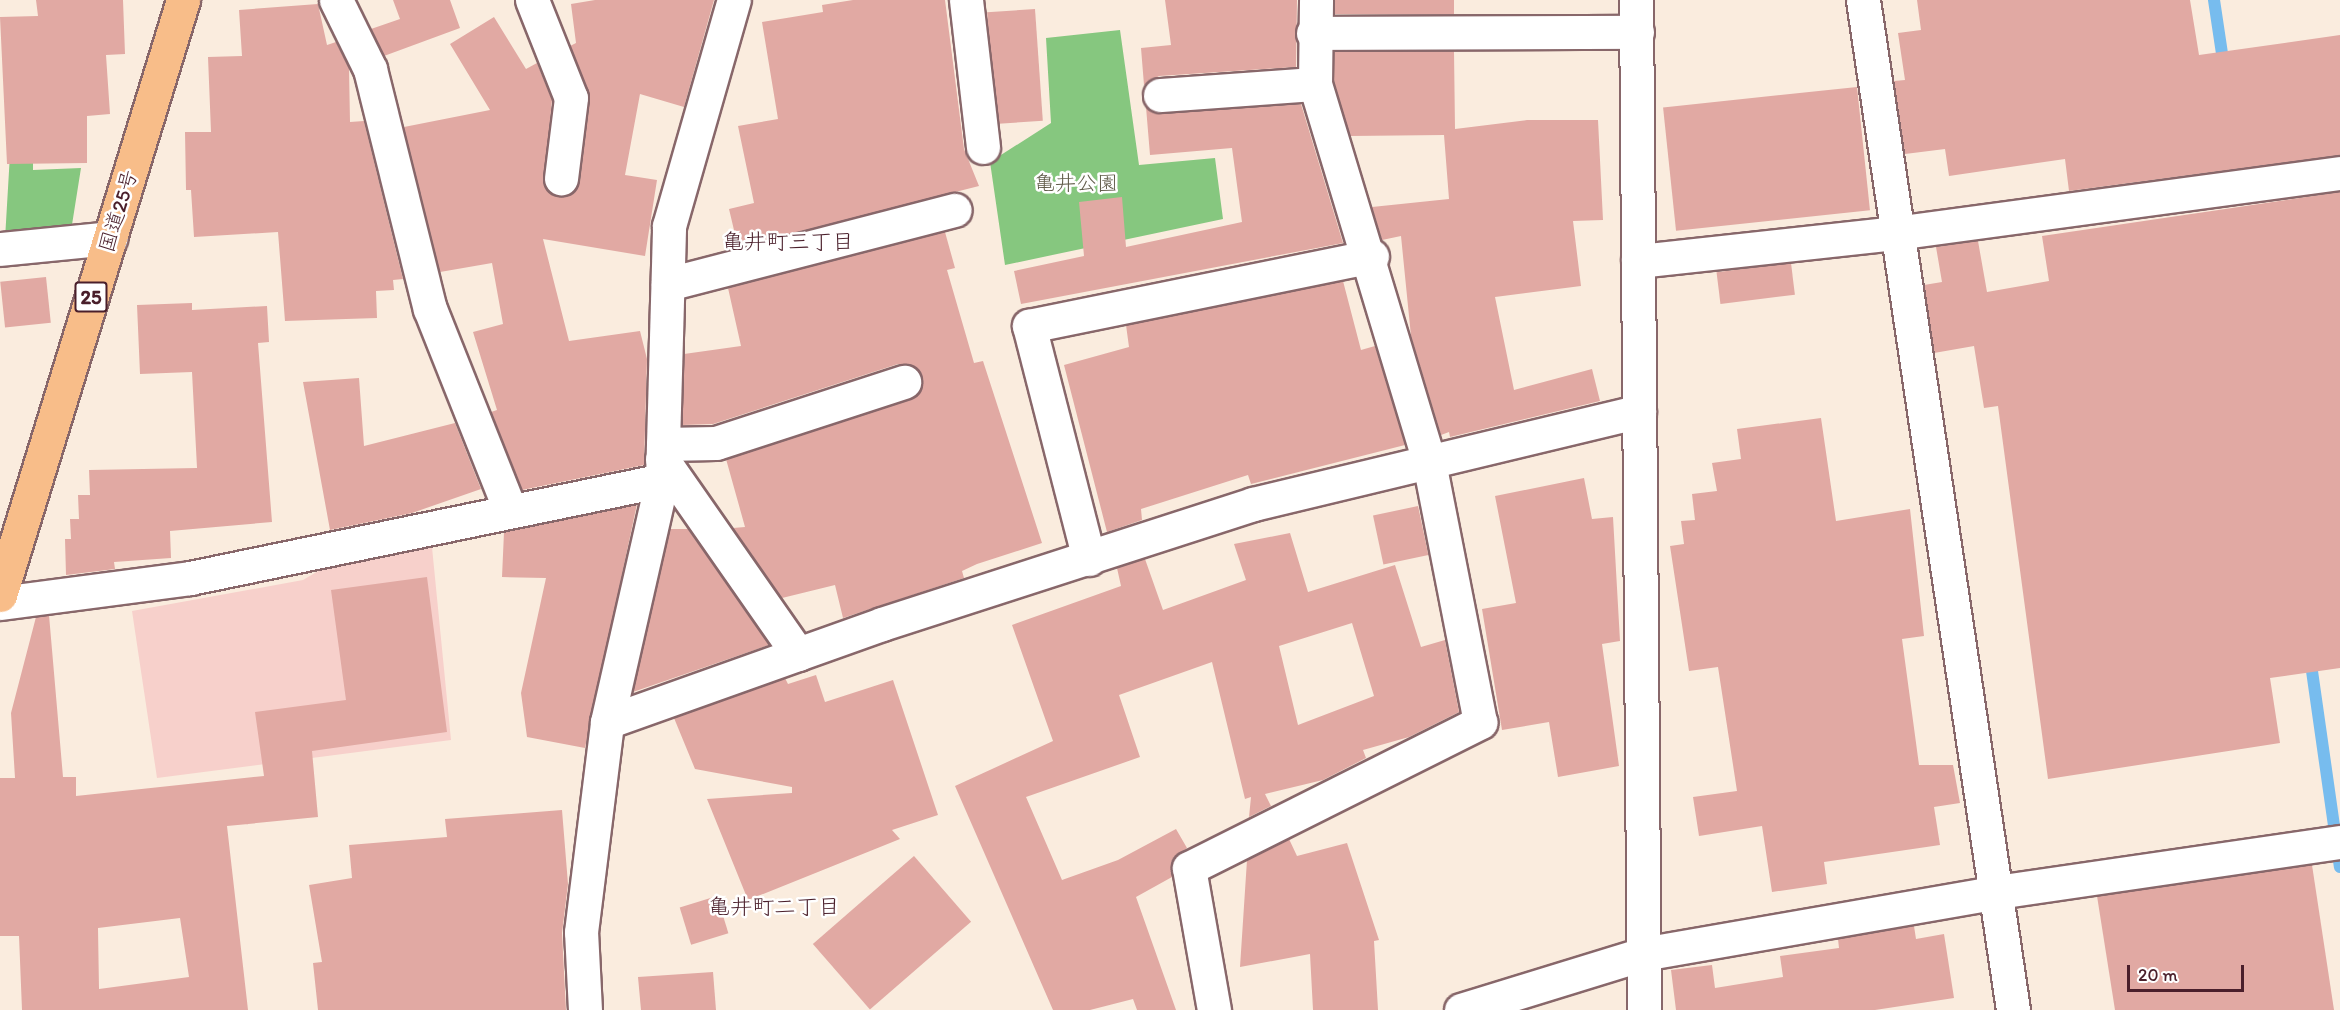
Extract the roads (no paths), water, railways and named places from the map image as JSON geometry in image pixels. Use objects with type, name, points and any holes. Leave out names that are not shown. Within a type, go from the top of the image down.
[{"type":"highway","name":"国道25号","points":[[0,595],[183,0]]},
{"type":"street","points":[[336,0],[370,69],[430,309],[509,508]]},
{"type":"street","points":[[532,0],[571,98],[561,178]]},
{"type":"street","points":[[585,1010],[581,932],[606,722],[662,461],[669,225],[734,0]]},
{"type":"street","points":[[966,0],[984,147]]},
{"type":"street","points":[[1214,1010],[1189,868],[1480,722],[1428,458],[1372,256],[1316,84],[1313,33],[1316,0]]},
{"type":"street","points":[[1863,0],[2013,1010]]},
{"type":"street","points":[[1313,33],[1637,16],[1644,1010]]},
{"type":"street","points":[[1160,95],[1316,84]]},
{"type":"street","points":[[1638,261],[1896,233],[2340,173]]},
{"type":"street","points":[[668,284],[955,210]]},
{"type":"street","points":[[0,249],[110,238]]},
{"type":"street","points":[[1089,559],[1029,326],[1372,256]]},
{"type":"street","points":[[0,603],[190,578],[509,508],[904,382]]},
{"type":"street","points":[[606,722],[798,654],[1253,504],[1428,458],[1639,411]]},
{"type":"street","points":[[662,461],[798,654]]},
{"type":"street","points":[[1461,1010],[1644,954],[1997,892],[2328,844]]},
{"type":"waterway","points":[[2214,0],[2224,67]]},
{"type":"waterway","points":[[2310,657],[2340,867]]},
{"type":"district","name":"亀井町三丁目","points":[[788,242]]},
{"type":"district","name":"亀井町二丁目","points":[[774,907]]},
{"type":"park label","name":"亀井公園","points":[[1076,183]]}]
